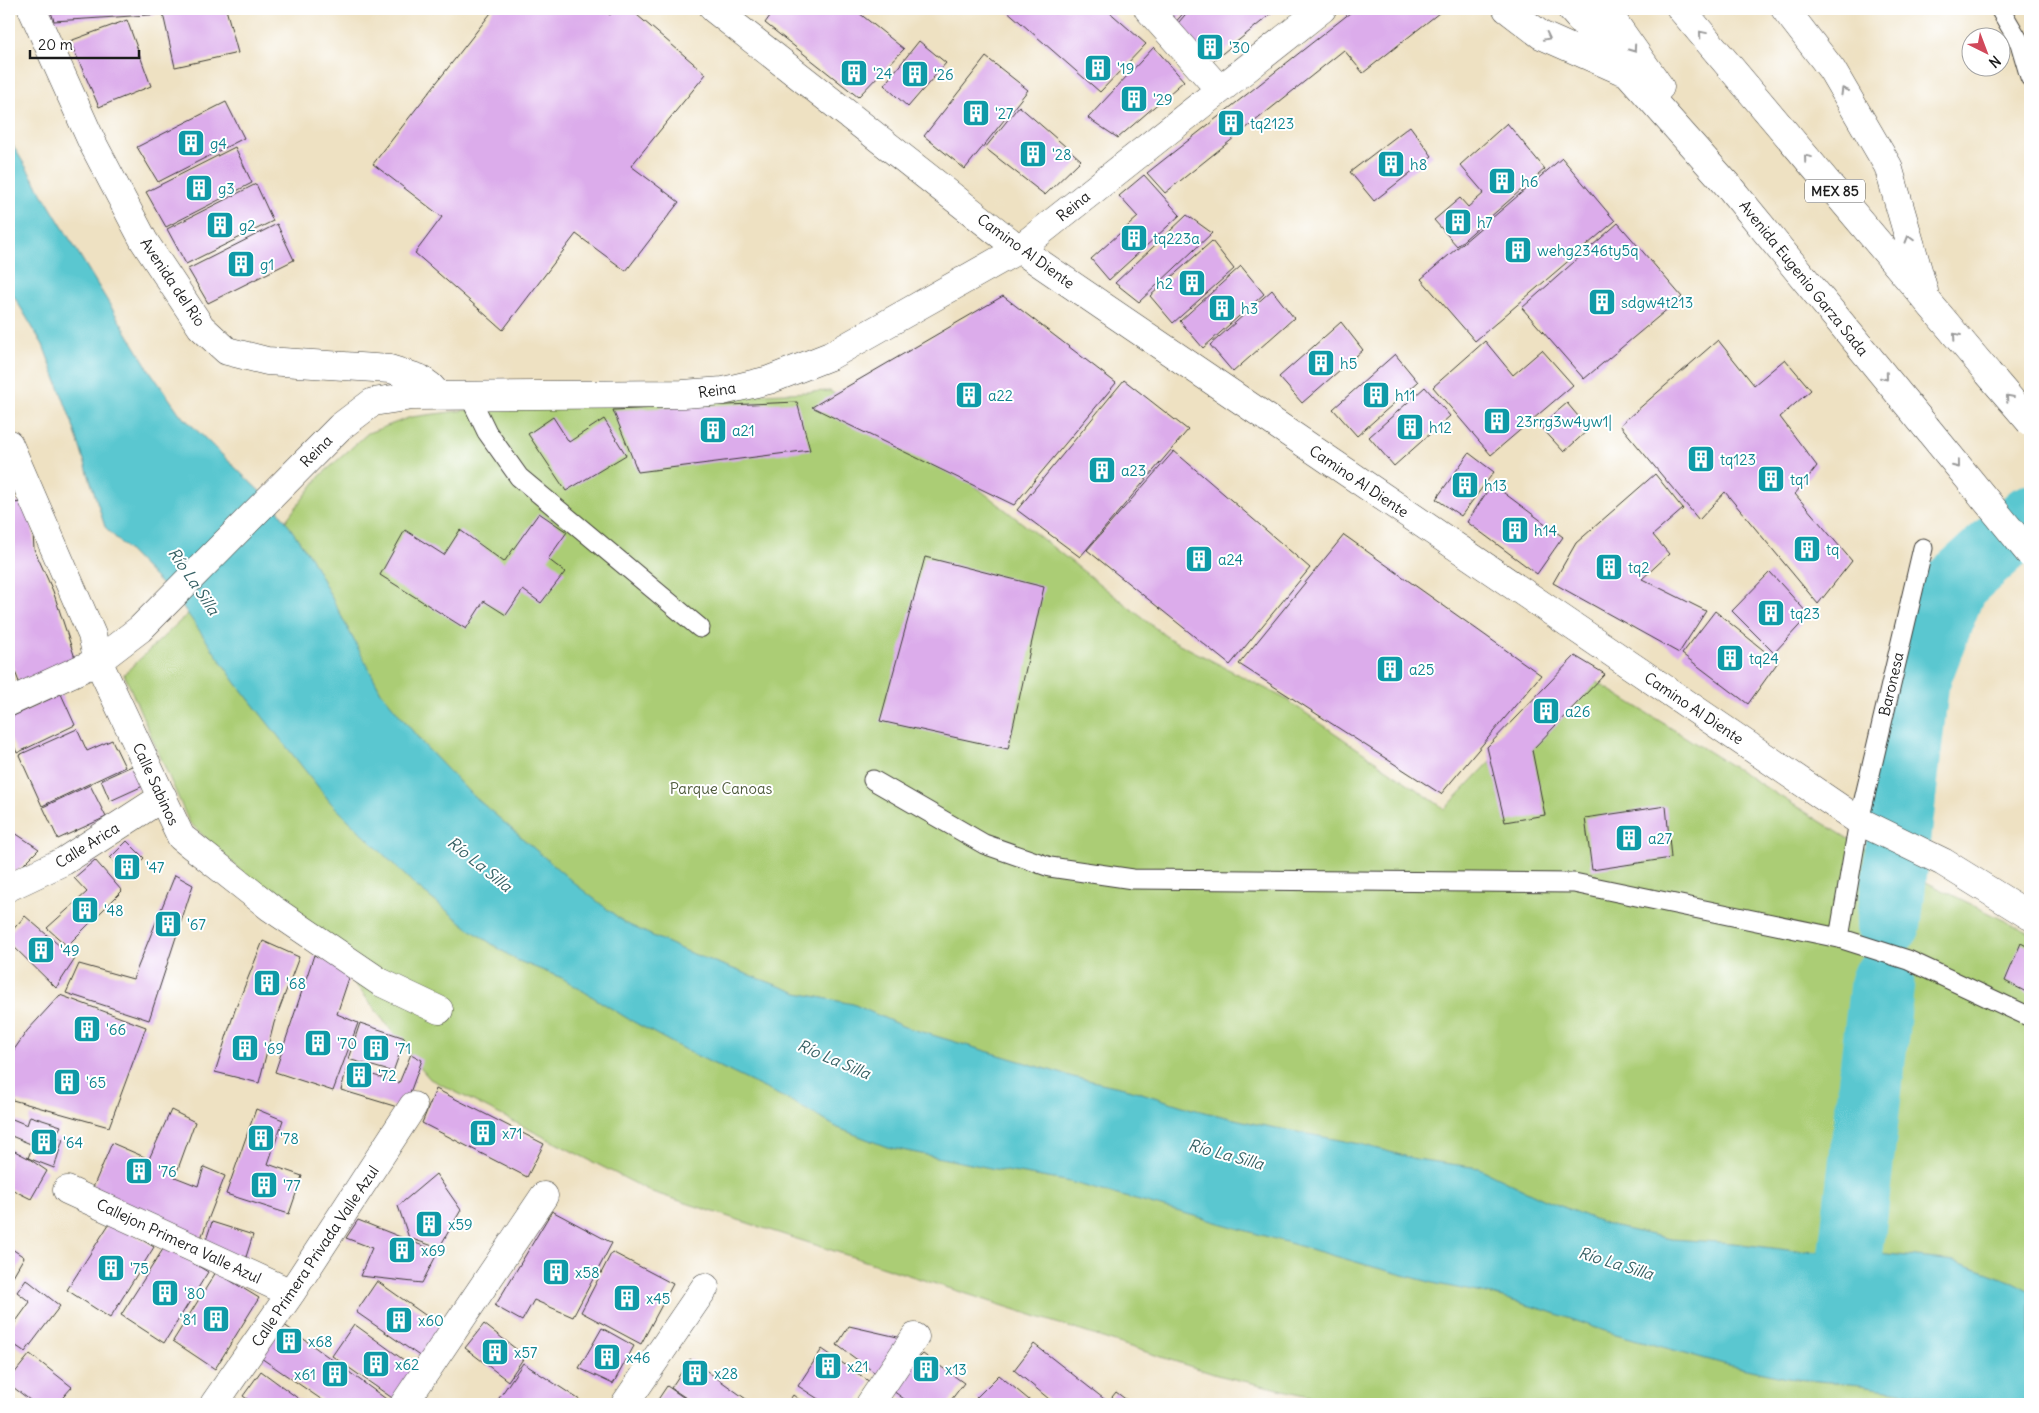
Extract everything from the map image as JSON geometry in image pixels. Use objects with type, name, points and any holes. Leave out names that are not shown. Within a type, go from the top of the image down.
[{"type":"main road","name":"Avenida del Rio","points":[[32,9],[92,142],[144,240],[201,327],[227,351],[267,361],[390,369],[419,378],[438,395]]},
{"type":"main road","name":"Camino Al Diente","points":[[714,9],[1020,249],[1860,821],[1944,862],[2030,916]]},
{"type":"main road","points":[[1148,9],[1219,89]]},
{"type":"main road","name":"Reina","points":[[9,702],[98,661],[140,629],[340,427],[373,402],[412,396],[438,395],[682,394],[724,391],[768,380],[830,356],[1020,249],[1322,9]]},
{"type":"main road","points":[[1507,9],[1541,35],[1627,73]]},
{"type":"main road","name":"Avenida Eugenio Garza Sada","points":[[1571,9],[1731,189],[2030,554]]},
{"type":"main road","points":[[1605,9],[1731,189]]},
{"type":"main road","name":"MEX 85","points":[[1681,9],[2030,422]]},
{"type":"main road","points":[[1785,9],[1832,70],[1888,166],[1927,302]]},
{"type":"main road","name":"Calle Sabinos","points":[[9,444],[92,635],[98,661],[181,837],[271,908],[380,982],[439,1010]]},
{"type":"main road","name":"Calle Arica","points":[[9,887],[64,861],[163,797]]},
{"type":"main road","name":"Calle Primera Privada Valle Azul","points":[[214,1404],[291,1293],[413,1106]]},
{"type":"main road","name":"Callejon Primera Valle Azul","points":[[67,1190],[291,1293]]},
{"type":"main road","points":[[404,1404],[544,1196]]},
{"type":"main road","points":[[624,1404],[705,1287]]},
{"type":"main road","points":[[870,1404],[915,1337]]},
{"type":"lane","points":[[2000,9],[2020,43],[2030,77]]},
{"type":"lane","points":[[469,396],[487,432],[518,477],[700,628]]},
{"type":"lane","name":"Baronesa","points":[[1839,938],[1860,821],[1923,548]]},
{"type":"lane","points":[[872,780],[984,844],[1050,867],[1133,879],[1574,883],[1839,938],[1908,960],[2030,1017]]},
{"type":"green space","name":"Parque Canoas","points":[[830,391],[974,485],[1168,638],[1284,698],[1445,809],[1578,670],[1887,863],[2030,933],[2030,1404],[1345,1404],[1217,1375],[652,1192],[430,1079],[341,965],[189,822],[124,674],[284,523],[320,476],[368,433],[411,417],[498,406]]},
{"type":"water","name":"Río La Silla","points":[[9,139],[150,371],[180,414],[276,507],[311,558],[381,692],[424,745],[469,792],[574,883],[625,923],[685,951],[798,993],[853,1004],[902,1026],[1073,1077],[1129,1089],[1192,1109],[1256,1124],[1360,1144],[1416,1159],[1479,1168],[1543,1199],[1611,1226],[1671,1239],[1733,1243],[1796,1251],[1878,1253],[1955,1261],[2013,1282],[2030,1291],[2030,1404],[1952,1404],[1926,1395],[1861,1385],[1786,1378],[1724,1364],[1605,1331],[1551,1312],[1492,1295],[1437,1284],[1377,1268],[1066,1181],[1000,1170],[887,1147],[838,1128],[791,1101],[689,1052],[630,1020],[562,978],[516,960],[471,930],[417,887],[331,803],[236,683],[181,604],[105,527],[72,422],[43,345],[9,288]]},
{"type":"building","points":[[50,9],[226,9],[238,53],[175,67],[163,14],[54,21]]},
{"type":"building","points":[[494,9],[603,9],[610,15],[615,9],[630,9],[706,74],[631,166],[679,202],[626,271],[576,234],[503,330],[415,253],[442,217],[373,164]]},
{"type":"building","name":"'24","points":[[775,9],[854,9],[904,49],[858,97],[765,23]]},
{"type":"building","name":"'19","points":[[1005,9],[1106,9],[1146,44],[1100,92]]},
{"type":"building","points":[[1155,9],[1187,9],[1173,25]]},
{"type":"building","name":"'30","points":[[1190,9],[1277,9],[1207,66],[1173,29]]},
{"type":"building","name":"tq2123","points":[[1355,9],[1444,9],[1363,73],[1344,50],[1165,193],[1147,173]]},
{"type":"building","points":[[127,20],[151,86],[99,107],[70,41]]},
{"type":"building","name":"'26","points":[[919,41],[946,63],[908,107],[884,85]]},
{"type":"building","name":"'29","points":[[1154,47],[1184,81],[1118,138],[1088,118]]},
{"type":"building","name":"'27","points":[[986,57],[1028,90],[965,169],[924,136]]},
{"type":"building","name":"g4","points":[[226,102],[244,138],[158,182],[137,147]]},
{"type":"building","name":"'28","points":[[1019,106],[1081,160],[1045,195],[985,148]]},
{"type":"building","name":"h6","points":[[1507,123],[1545,169],[1457,246],[1434,220],[1460,198],[1468,207],[1484,193],[1460,165]]},
{"type":"building","name":"h8","points":[[1410,126],[1432,156],[1374,201],[1350,172]]},
{"type":"building","name":"g3","points":[[235,147],[252,183],[166,227],[146,192]]},
{"type":"building","name":"wehg2346ty5q","points":[[1562,158],[1615,221],[1475,341],[1421,279]]},
{"type":"building","name":"tq223a","points":[[1144,175],[1180,215],[1109,280],[1091,259],[1138,217],[1119,196]]},
{"type":"building","name":"g2","points":[[256,184],[273,221],[186,264],[167,229]]},
{"type":"building","points":[[1187,215],[1212,233],[1139,302],[1115,283]]},
{"type":"building","name":"sdgw4t213","points":[[1618,223],[1682,297],[1584,379],[1522,308]]},
{"type":"building","name":"g1","points":[[277,224],[294,260],[208,303],[188,269]]},
{"type":"building","name":"h2","points":[[1212,241],[1234,269],[1173,323],[1150,296]]},
{"type":"building","name":"h3","points":[[1241,266],[1264,294],[1203,348],[1180,321]]},
{"type":"building","points":[[1272,290],[1294,318],[1233,372],[1210,345]]},
{"type":"building","name":"a22","points":[[1003,296],[1116,383],[1014,505],[812,407]]},
{"type":"building","name":"h5","points":[[1341,322],[1363,350],[1302,403],[1279,377]]},
{"type":"building","name":"tq123","points":[[1718,340],[1754,385],[1785,359],[1811,390],[1780,417],[1817,466],[1795,494],[1852,561],[1818,604],[1725,492],[1699,520],[1620,425]]},
{"type":"building","name":"23rrg3w4yw1|","points":[[1485,341],[1513,375],[1542,350],[1573,385],[1491,455],[1433,387]]},
{"type":"building","name":"h11","points":[[1395,354],[1418,382],[1357,436],[1333,409]]},
{"type":"building","name":"a23","points":[[1124,380],[1188,430],[1080,557],[1017,510]]},
{"type":"building","name":"h12","points":[[1425,387],[1450,416],[1394,466],[1369,437]]},
{"type":"building","name":"a21","points":[[797,402],[810,450],[638,472],[613,410]]},
{"type":"building","points":[[1567,403],[1589,429],[1564,452],[1540,426]]},
{"type":"building","points":[[553,417],[569,442],[604,419],[626,455],[566,491],[528,434]]},
{"type":"building","name":"a24","points":[[1174,451],[1310,568],[1230,665],[1087,550]]},
{"type":"building","name":"h13","points":[[1469,453],[1494,472],[1461,516],[1436,499]]},
{"type":"building","name":"tq2","points":[[1655,474],[1683,509],[1653,535],[1669,554],[1642,579],[1706,611],[1679,653],[1553,583],[1576,543]]},
{"type":"building","name":"h14","points":[[1492,484],[1563,537],[1537,574],[1467,522]]},
{"type":"building","points":[[31,502],[34,549],[53,591],[76,661],[19,682],[9,656],[9,503]]},
{"type":"building","points":[[539,513],[567,532],[548,559],[565,572],[541,603],[523,590],[506,615],[484,601],[466,629],[380,575],[405,530],[444,555],[460,530],[504,562]]},
{"type":"building","name":"a25","points":[[1344,535],[1541,675],[1441,794],[1239,664]]},
{"type":"building","points":[[925,557],[1044,587],[1008,749],[880,721]]},
{"type":"building","name":"tq23","points":[[1770,572],[1809,615],[1774,653],[1732,611]]},
{"type":"building","name":"tq24","points":[[1715,611],[1778,662],[1748,704],[1682,654]]},
{"type":"building","name":"a26","points":[[1575,656],[1605,674],[1532,750],[1545,815],[1505,822],[1487,747]]},
{"type":"building","points":[[61,694],[75,725],[17,753],[9,734],[9,718]]},
{"type":"building","points":[[77,729],[87,751],[112,740],[125,767],[42,806],[19,755]]},
{"type":"building","points":[[134,765],[143,786],[110,801],[101,780]]},
{"type":"building","points":[[90,785],[106,817],[58,839],[43,807]]},
{"type":"building","name":"a27","points":[[1666,806],[1671,858],[1592,870],[1585,818]]},
{"type":"building","points":[[9,829],[39,849],[16,872],[9,866]]},
{"type":"building","name":"'47","points":[[127,841],[144,858],[127,876],[110,858]]},
{"type":"building","name":"'48","points":[[95,860],[122,891],[67,946],[47,928],[87,892],[74,878]]},
{"type":"building","name":"'67","points":[[175,875],[193,885],[149,1020],[66,993],[79,964],[133,979]]},
{"type":"building","name":"'49","points":[[25,916],[75,959],[56,988],[9,942],[9,934]]},
{"type":"building","points":[[263,941],[299,957],[274,1023],[259,1083],[215,1072],[235,1010]]},
{"type":"building","points":[[2021,943],[2030,948],[2028,965],[2030,966],[2030,994],[2005,981]]},
{"type":"building","name":"'70","points":[[314,955],[338,966],[349,978],[337,1014],[358,1023],[333,1091],[275,1072]]},
{"type":"building","name":"'65","points":[[60,995],[146,1027],[109,1127],[9,1099],[9,1057],[27,1031]]},
{"type":"building","name":"'71","points":[[360,1023],[405,1038],[393,1072],[348,1059]]},
{"type":"building","name":"'72","points":[[411,1054],[422,1060],[404,1109],[341,1090],[347,1067],[399,1083]]},
{"type":"building","name":"x71","points":[[436,1089],[544,1144],[527,1177],[422,1123]]},
{"type":"building","name":"'77","points":[[256,1109],[283,1120],[268,1164],[302,1176],[289,1214],[226,1194]]},
{"type":"building","name":"'76","points":[[171,1110],[195,1122],[175,1177],[198,1186],[204,1167],[225,1176],[201,1238],[91,1192],[112,1143],[149,1159]]},
{"type":"building","name":"'64","points":[[30,1116],[61,1126],[55,1137],[63,1139],[54,1168],[28,1158],[33,1145],[9,1135],[10,1118],[27,1125]]},
{"type":"building","points":[[9,1148],[47,1171],[31,1199],[9,1188]]},
{"type":"building","name":"x59","points":[[436,1174],[461,1210],[439,1248],[409,1238],[398,1206]]},
{"type":"building","name":"x58","points":[[552,1211],[612,1243],[573,1317],[534,1300],[522,1321],[495,1306]]},
{"type":"building","name":"x69","points":[[358,1220],[438,1252],[422,1283],[360,1276],[372,1248],[346,1238]]},
{"type":"building","name":"'75","points":[[111,1221],[154,1247],[110,1318],[67,1290]]},
{"type":"building","points":[[212,1222],[253,1235],[245,1260],[204,1246]]},
{"type":"building","name":"'80","points":[[165,1246],[208,1272],[164,1343],[121,1315]]},
{"type":"building","points":[[9,1247],[24,1257],[9,1283]]},
{"type":"building","name":"x45","points":[[612,1252],[673,1284],[641,1344],[581,1312]]},
{"type":"building","name":"'81","points":[[216,1272],[259,1298],[215,1369],[173,1341]]},
{"type":"building","points":[[26,1279],[60,1306],[25,1352],[9,1341],[9,1331],[30,1302],[17,1292]]},
{"type":"building","name":"x60","points":[[377,1281],[442,1327],[421,1357],[356,1312]]},
{"type":"building","points":[[283,1324],[393,1404],[328,1404],[261,1358]]},
{"type":"building","name":"x62","points":[[354,1324],[419,1371],[398,1402],[332,1356]]},
{"type":"building","name":"x57","points":[[484,1324],[525,1356],[508,1381],[465,1348]]},
{"type":"building","points":[[849,1326],[902,1338],[878,1375],[837,1345]]},
{"type":"building","name":"x46","points":[[602,1328],[634,1346],[613,1384],[579,1368]]},
{"type":"building","points":[[1034,1344],[1108,1402],[1116,1392],[1132,1404],[1055,1404],[1014,1370]]},
{"type":"building","name":"x21","points":[[822,1349],[870,1382],[855,1404],[826,1404],[798,1386]]},
{"type":"building","points":[[30,1354],[72,1387],[57,1404],[35,1404],[9,1384],[9,1380]]},
{"type":"building","name":"x13","points":[[923,1354],[964,1383],[948,1404],[911,1404],[889,1388]]},
{"type":"building","name":"x28","points":[[690,1359],[753,1404],[695,1404],[671,1388]]},
{"type":"building","points":[[523,1363],[586,1404],[495,1404]]},
{"type":"building","points":[[261,1371],[303,1402],[302,1404],[254,1404],[243,1396]]},
{"type":"building","points":[[999,1375],[1034,1404],[984,1404],[976,1398]]},
{"type":"building","points":[[667,1386],[693,1404],[655,1404]]},
{"type":"building","points":[[793,1395],[805,1404],[787,1404]]},
{"type":"waterway","points":[[1889,923],[1917,682],[1955,584],[2030,517]]},
{"type":"waterway","points":[[1843,1319],[1882,983]]},
{"type":"place","name":"'30","points":[[1210,47]]},
{"type":"place","name":"'19","points":[[1098,68]]},
{"type":"place","name":"'24","points":[[854,73]]},
{"type":"place","name":"'26","points":[[915,74]]},
{"type":"place","name":"'29","points":[[1134,99]]},
{"type":"place","name":"'27","points":[[976,113]]},
{"type":"place","name":"tq2123","points":[[1231,123]]},
{"type":"place","name":"g4","points":[[191,143]]},
{"type":"place","name":"'28","points":[[1033,154]]},
{"type":"place","name":"h8","points":[[1391,164]]},
{"type":"place","name":"h6","points":[[1502,181]]},
{"type":"place","name":"g3","points":[[199,188]]},
{"type":"place","name":"h7","points":[[1458,222]]},
{"type":"place","name":"g2","points":[[220,225]]},
{"type":"place","name":"tq223a","points":[[1134,238]]},
{"type":"place","name":"wehg2346ty5q","points":[[1518,250]]},
{"type":"place","name":"g1","points":[[241,264]]},
{"type":"place","name":"h2","points":[[1192,283]]},
{"type":"place","name":"sdgw4t213","points":[[1602,302]]},
{"type":"place","name":"h3","points":[[1222,308]]},
{"type":"place","name":"h5","points":[[1321,363]]},
{"type":"place","name":"a22","points":[[969,395]]},
{"type":"place","name":"h11","points":[[1376,395]]},
{"type":"place","name":"23rrg3w4yw1|","points":[[1497,421]]},
{"type":"place","name":"h12","points":[[1410,427]]},
{"type":"place","name":"a21","points":[[713,430]]},
{"type":"place","name":"tq123","points":[[1701,459]]},
{"type":"place","name":"a23","points":[[1102,470]]},
{"type":"place","name":"tq1","points":[[1771,479]]},
{"type":"place","name":"h13","points":[[1465,485]]},
{"type":"place","name":"h14","points":[[1515,530]]},
{"type":"place","name":"tq","points":[[1807,549]]},
{"type":"place","name":"a24","points":[[1199,559]]},
{"type":"place","name":"tq2","points":[[1609,567]]},
{"type":"place","name":"tq23","points":[[1771,613]]},
{"type":"place","name":"tq24","points":[[1730,658]]},
{"type":"place","name":"a25","points":[[1390,669]]},
{"type":"place","name":"a26","points":[[1546,711]]},
{"type":"place","name":"a27","points":[[1629,838]]},
{"type":"place","name":"'47","points":[[127,867]]},
{"type":"place","name":"'48","points":[[85,910]]},
{"type":"place","name":"'67","points":[[168,924]]},
{"type":"place","name":"'49","points":[[41,950]]},
{"type":"place","name":"'68","points":[[267,983]]},
{"type":"place","name":"'66","points":[[87,1029]]},
{"type":"place","name":"'70","points":[[318,1043]]},
{"type":"place","name":"'69","points":[[245,1048]]},
{"type":"place","name":"'71","points":[[376,1048]]},
{"type":"place","name":"'72","points":[[359,1075]]},
{"type":"place","name":"'65","points":[[67,1082]]},
{"type":"place","name":"x71","points":[[483,1133]]},
{"type":"place","name":"'78","points":[[261,1138]]},
{"type":"place","name":"'64","points":[[44,1142]]},
{"type":"place","name":"'76","points":[[139,1171]]},
{"type":"place","name":"'77","points":[[264,1185]]},
{"type":"place","name":"x59","points":[[429,1224]]},
{"type":"place","name":"x69","points":[[402,1250]]},
{"type":"place","name":"'75","points":[[111,1268]]},
{"type":"place","name":"x58","points":[[556,1272]]},
{"type":"place","name":"'80","points":[[165,1293]]},
{"type":"place","name":"x45","points":[[627,1298]]},
{"type":"place","name":"'81","points":[[216,1319]]},
{"type":"place","name":"x60","points":[[399,1320]]},
{"type":"place","name":"x68","points":[[289,1341]]},
{"type":"place","name":"x57","points":[[495,1352]]},
{"type":"place","name":"x46","points":[[607,1357]]},
{"type":"place","name":"x62","points":[[376,1364]]},
{"type":"place","name":"x21","points":[[828,1366]]},
{"type":"place","name":"x13","points":[[926,1369]]},
{"type":"place","name":"x28","points":[[695,1373]]},
{"type":"place","name":"x61","points":[[335,1374]]}]
